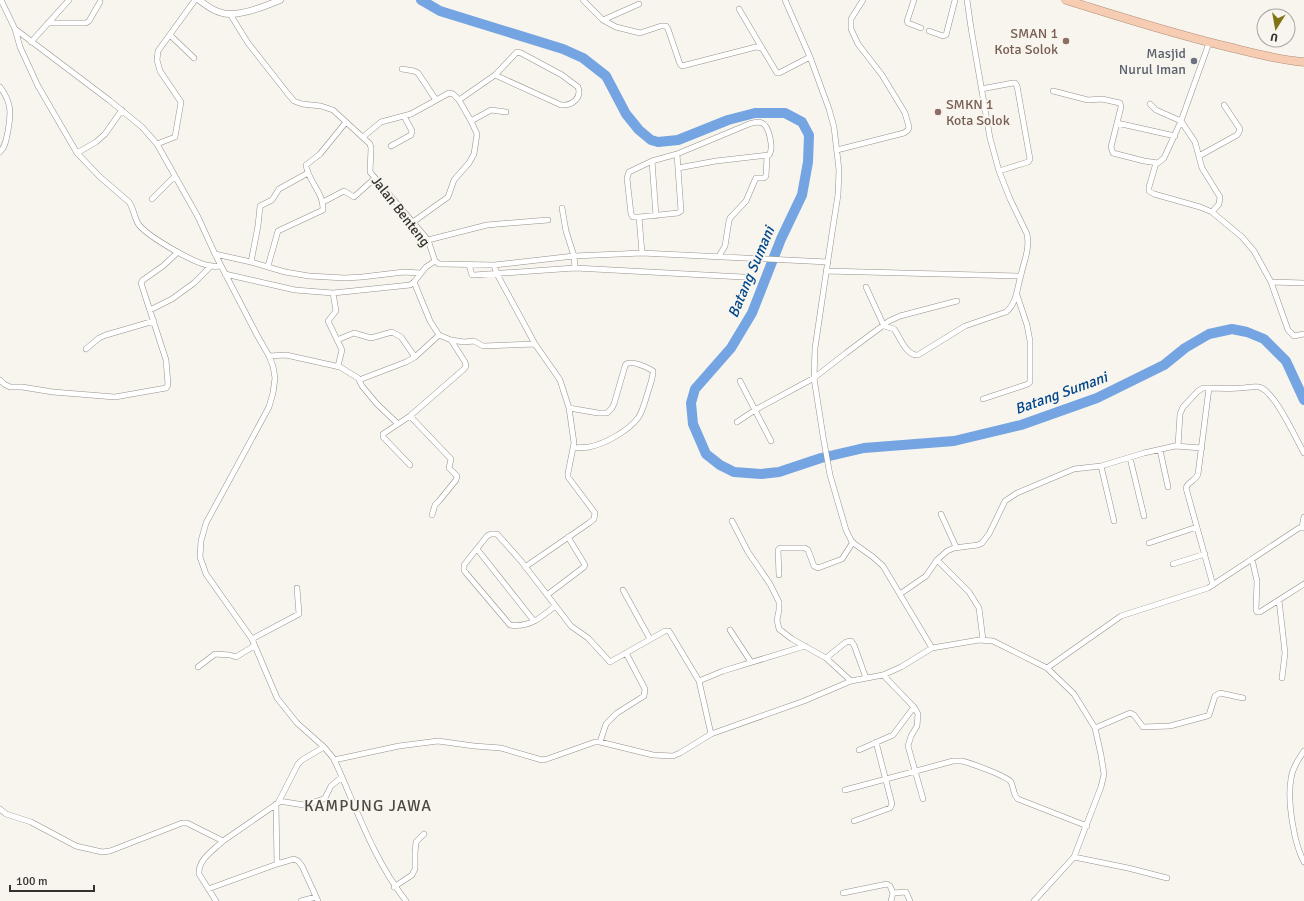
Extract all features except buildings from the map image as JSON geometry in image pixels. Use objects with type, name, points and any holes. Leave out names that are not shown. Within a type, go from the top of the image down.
[{"type":"highway","points":[[1066,0],[1128,20],[1210,43],[1286,61],[1304,62]]},
{"type":"street","points":[[2,0],[15,29],[20,47],[38,86],[77,153],[100,177],[129,202],[139,225],[157,239],[178,252],[211,266],[221,266]]},
{"type":"street","points":[[31,42],[69,0]]},
{"type":"street","points":[[157,144],[175,137],[181,105],[180,99],[160,72],[157,60],[158,51],[195,0]]},
{"type":"street","points":[[199,0],[208,8],[218,12],[230,14],[256,9],[280,0]]},
{"type":"street","points":[[583,0],[603,20],[616,27],[636,32],[645,32],[661,26],[666,26],[682,66],[755,47],[762,48]]},
{"type":"street","points":[[785,0],[810,57],[829,109],[834,127],[839,170],[838,195],[815,348],[814,378],[830,475],[846,530],[853,542],[883,566],[932,648]]},
{"type":"street","points":[[837,150],[904,133],[909,127],[905,113],[894,94],[882,75],[858,44],[851,29],[851,19],[863,0]]},
{"type":"street","points":[[914,0],[907,21],[908,23],[921,28]]},
{"type":"street","points":[[929,31],[943,36],[946,35],[955,0]]},
{"type":"street","points":[[884,326],[894,328],[909,352],[912,355],[918,355],[965,326],[1006,312],[1017,295],[1020,276],[1027,251],[1027,234],[1010,199],[999,171],[990,138],[967,0]]},
{"type":"street","points":[[48,24],[86,23],[89,21],[100,2]]},
{"type":"street","points":[[603,20],[639,4]]},
{"type":"street","points":[[739,10],[777,73],[810,57]]},
{"type":"street","name":"Jalan Benteng","points":[[230,14],[248,43],[294,101],[333,110],[370,144],[370,172],[428,240],[435,261]]},
{"type":"street","points":[[15,29],[122,110],[142,127],[157,144],[198,217],[225,274],[269,356],[273,366],[275,378],[269,407],[206,523],[200,546],[200,557],[206,574],[252,639],[277,698],[297,723],[324,747],[334,760],[373,849],[394,886],[406,901]]},
{"type":"street","points":[[170,35],[194,58]]},
{"type":"street","points":[[1053,92],[1088,100],[1102,99],[1120,102],[1121,107],[1111,147],[1113,152],[1156,163],[1162,161],[1175,136],[1210,43]]},
{"type":"street","points":[[459,100],[495,75],[515,54],[520,52],[565,77],[578,87],[579,95],[573,102],[567,105],[561,104],[495,75]]},
{"type":"street","points":[[402,69],[418,73],[436,100]]},
{"type":"street","points":[[981,89],[1013,82],[1017,86],[1030,159],[1028,162],[999,171]]},
{"type":"street","points":[[0,87],[8,98],[11,114],[6,141],[0,152]]},
{"type":"street","points":[[363,138],[381,122],[410,114],[449,93],[453,94],[459,100],[477,134],[472,158],[454,180],[448,197],[413,222]]},
{"type":"street","points":[[1150,104],[1156,110],[1181,121],[1195,142],[1200,164],[1220,196],[1219,204],[1212,212]]},
{"type":"street","points":[[1199,156],[1237,135],[1239,132],[1240,129],[1224,105]]},
{"type":"street","points":[[77,153],[96,142],[105,134],[122,110]]},
{"type":"street","points":[[471,121],[491,110],[506,112]]},
{"type":"street","points":[[391,146],[412,133],[404,116]]},
{"type":"street","points":[[268,266],[278,231],[323,209],[322,202],[308,173],[306,164],[320,154],[346,122]]},
{"type":"street","points":[[677,154],[681,211],[678,213],[656,216],[633,217],[631,214],[628,176],[629,172],[633,169],[652,161],[677,154],[749,124],[758,122],[766,126],[772,147],[771,153],[767,156],[716,161],[678,168]]},
{"type":"street","points":[[1117,123],[1175,136]]},
{"type":"street","points":[[719,256],[725,246],[730,218],[746,202],[755,180],[766,176],[767,156]]},
{"type":"street","points":[[652,161],[656,216]]},
{"type":"street","points":[[1156,163],[1149,191],[1151,193],[1200,207],[1212,212],[1234,229],[1250,246],[1271,282],[1288,330],[1294,336],[1304,334]]},
{"type":"street","points":[[251,262],[260,206],[272,201],[279,189],[308,173]]},
{"type":"street","points":[[152,200],[175,176]]},
{"type":"street","points":[[322,202],[344,191],[354,197],[375,178]]},
{"type":"street","points":[[562,208],[566,231],[574,256],[574,268]]},
{"type":"street","points":[[639,217],[642,253]]},
{"type":"street","points":[[428,240],[487,225],[548,220]]},
{"type":"street","points":[[0,380],[10,387],[115,397],[164,389],[168,385],[167,366],[142,281],[163,266],[178,252]]},
{"type":"street","points":[[225,274],[295,290],[333,293],[410,285],[426,267],[435,261],[439,264],[494,265],[574,256],[642,253],[736,256],[828,262]]},
{"type":"street","points":[[215,254],[268,266],[285,272],[309,276],[345,278],[404,272],[420,273]]},
{"type":"street","points":[[469,265],[472,275],[574,268],[743,277]]},
{"type":"street","points":[[494,265],[497,274],[535,344],[560,380],[569,408],[574,448],[568,477],[593,510],[594,516],[594,519],[589,523],[525,567]]},
{"type":"street","points":[[150,310],[172,299],[194,283],[211,266]]},
{"type":"street","points":[[826,271],[1020,276]]},
{"type":"street","points":[[414,282],[430,321],[439,335],[451,340],[464,342],[474,341],[483,346],[535,344]]},
{"type":"street","points":[[1271,282],[1304,283]]},
{"type":"street","points":[[866,287],[884,326]]},
{"type":"street","points":[[333,293],[336,311],[328,320],[342,352],[338,366]]},
{"type":"street","points":[[983,399],[1028,384],[1030,382],[1030,341],[1017,295]]},
{"type":"street","points":[[737,422],[755,410],[814,378],[846,352],[889,321],[900,316],[957,301]]},
{"type":"street","points":[[86,349],[106,334],[154,322]]},
{"type":"street","points":[[337,340],[354,333],[370,338],[392,332],[401,337],[415,357]]},
{"type":"street","points":[[359,380],[403,364],[415,357],[439,335]]},
{"type":"street","points":[[410,465],[383,438],[383,434],[410,416],[465,368],[465,362],[451,340]]},
{"type":"street","points":[[269,356],[286,355],[338,366],[356,377],[375,401],[398,424]]},
{"type":"street","points":[[569,408],[603,414],[607,413],[614,404],[624,368],[627,364],[631,363],[649,368],[652,371],[645,403],[634,422],[615,436],[600,443],[590,447],[574,448]]},
{"type":"street","points":[[740,381],[771,441]]},
{"type":"street","points":[[1178,446],[1180,414],[1183,407],[1198,390],[1203,388],[1254,387],[1262,388],[1268,393],[1287,420],[1304,453]]},
{"type":"street","points":[[1209,388],[1197,477],[1188,483],[1186,488],[1213,585]]},
{"type":"street","points":[[410,416],[451,459],[449,468],[456,474],[457,478],[435,505],[432,515]]},
{"type":"street","points":[[900,594],[926,576],[943,554],[956,547],[978,545],[982,543],[989,534],[1005,502],[1017,493],[1074,469],[1101,466],[1178,446],[1202,448]]},
{"type":"street","points":[[1160,450],[1168,487]]},
{"type":"street","points":[[1130,458],[1144,516]]},
{"type":"street","points":[[1101,466],[1114,521]]},
{"type":"street","points":[[941,514],[956,547]]},
{"type":"street","points":[[1047,668],[1121,616],[1204,590],[1213,585],[1303,528],[1304,517]]},
{"type":"street","points":[[732,521],[748,552],[770,584],[779,602],[777,620],[779,629],[792,639],[826,658],[851,681]]},
{"type":"street","points":[[1149,542],[1197,527]]},
{"type":"street","points":[[555,606],[534,622],[513,626],[508,624],[466,573],[464,570],[464,565],[487,536],[497,534],[525,567],[571,626],[588,638],[610,662],[665,631],[670,632],[699,682],[711,734]]},
{"type":"street","points":[[547,595],[585,565],[568,537]]},
{"type":"street","points":[[779,575],[778,550],[780,548],[805,548],[808,550],[814,566],[818,568],[842,559],[853,542]]},
{"type":"street","points":[[477,549],[534,622]]},
{"type":"street","points":[[1172,564],[1205,554]]},
{"type":"street","points":[[1252,559],[1257,581],[1256,612],[1260,612],[1304,584]]},
{"type":"street","points":[[937,560],[969,592],[979,608],[983,640]]},
{"type":"street","points":[[252,639],[299,614],[297,588]]},
{"type":"street","points":[[623,590],[650,639]]},
{"type":"street","points":[[1279,600],[1285,653],[1282,678]]},
{"type":"street","points":[[730,630],[751,662]]},
{"type":"street","points":[[334,760],[394,747],[438,740],[474,746],[501,748],[545,760],[596,742],[667,757],[680,753],[711,734],[807,700],[851,681],[883,675],[912,661],[932,648],[983,640],[993,641],[1047,668],[1074,694],[1096,728],[1104,774],[1087,826],[1074,857],[1034,901]]},
{"type":"street","points":[[826,658],[846,642],[852,641],[866,678]]},
{"type":"street","points":[[198,667],[215,654],[236,657],[254,646]]},
{"type":"street","points":[[699,682],[723,671],[805,646]]},
{"type":"street","points":[[600,742],[606,724],[617,713],[644,696],[645,693],[646,689],[626,653]]},
{"type":"street","points":[[883,675],[914,706],[918,714],[918,720],[908,746],[923,799]]},
{"type":"street","points":[[1096,728],[1130,713],[1134,715],[1143,727],[1174,725],[1208,716],[1217,694],[1220,693],[1242,698]]},
{"type":"street","points":[[859,750],[893,735],[914,706]]},
{"type":"street","points":[[854,821],[890,808],[892,804],[876,742]]},
{"type":"street","points":[[277,864],[278,802],[298,764],[324,747]]},
{"type":"street","points":[[1304,751],[1293,770],[1290,799],[1296,839],[1304,862]]},
{"type":"street","points":[[845,790],[953,761],[963,762],[1008,779],[1011,782],[1015,796],[1018,799],[1087,826]]},
{"type":"street","points":[[216,901],[199,874],[199,867],[203,860],[223,841],[278,802],[304,805],[321,800],[325,798],[331,786],[342,777]]},
{"type":"street","points":[[0,809],[6,814],[31,822],[76,846],[102,852],[110,851],[182,823],[187,823],[223,841]]},
{"type":"street","points":[[394,886],[414,873],[416,842],[424,834]]},
{"type":"street","points":[[1074,857],[1167,878]]},
{"type":"street","points":[[208,889],[291,859],[298,861],[302,866],[317,899],[301,901]]},
{"type":"street","points":[[843,893],[886,884],[890,886],[893,893],[891,901]]},
{"type":"street","points":[[893,893],[906,892],[910,901]]},
{"type":"waterway","name":"Batang Sumani","points":[[421,0],[440,11],[563,49],[583,58],[606,76],[626,114],[639,130],[651,140],[658,142],[678,140],[728,120],[755,113],[785,113],[802,122],[809,135],[808,162],[802,195],[781,239],[752,313],[731,348],[695,389],[691,403],[693,424],[706,454],[720,465],[734,472],[761,474],[779,472],[821,458],[864,448],[954,441],[1021,425],[1097,398],[1164,365],[1185,348],[1209,334],[1232,329],[1247,332],[1264,339],[1286,361],[1304,400]]},
{"type":"place","name":"SMAN 1 Kota Solok","points":[[1066,41]]},
{"type":"place","name":"Masjid Nurul Iman","points":[[1194,61]]},
{"type":"place","name":"SMKN 1 Kota Solok","points":[[938,112]]},
{"type":"district","name":"KAMPUNG JAWA","points":[[368,805]]}]
